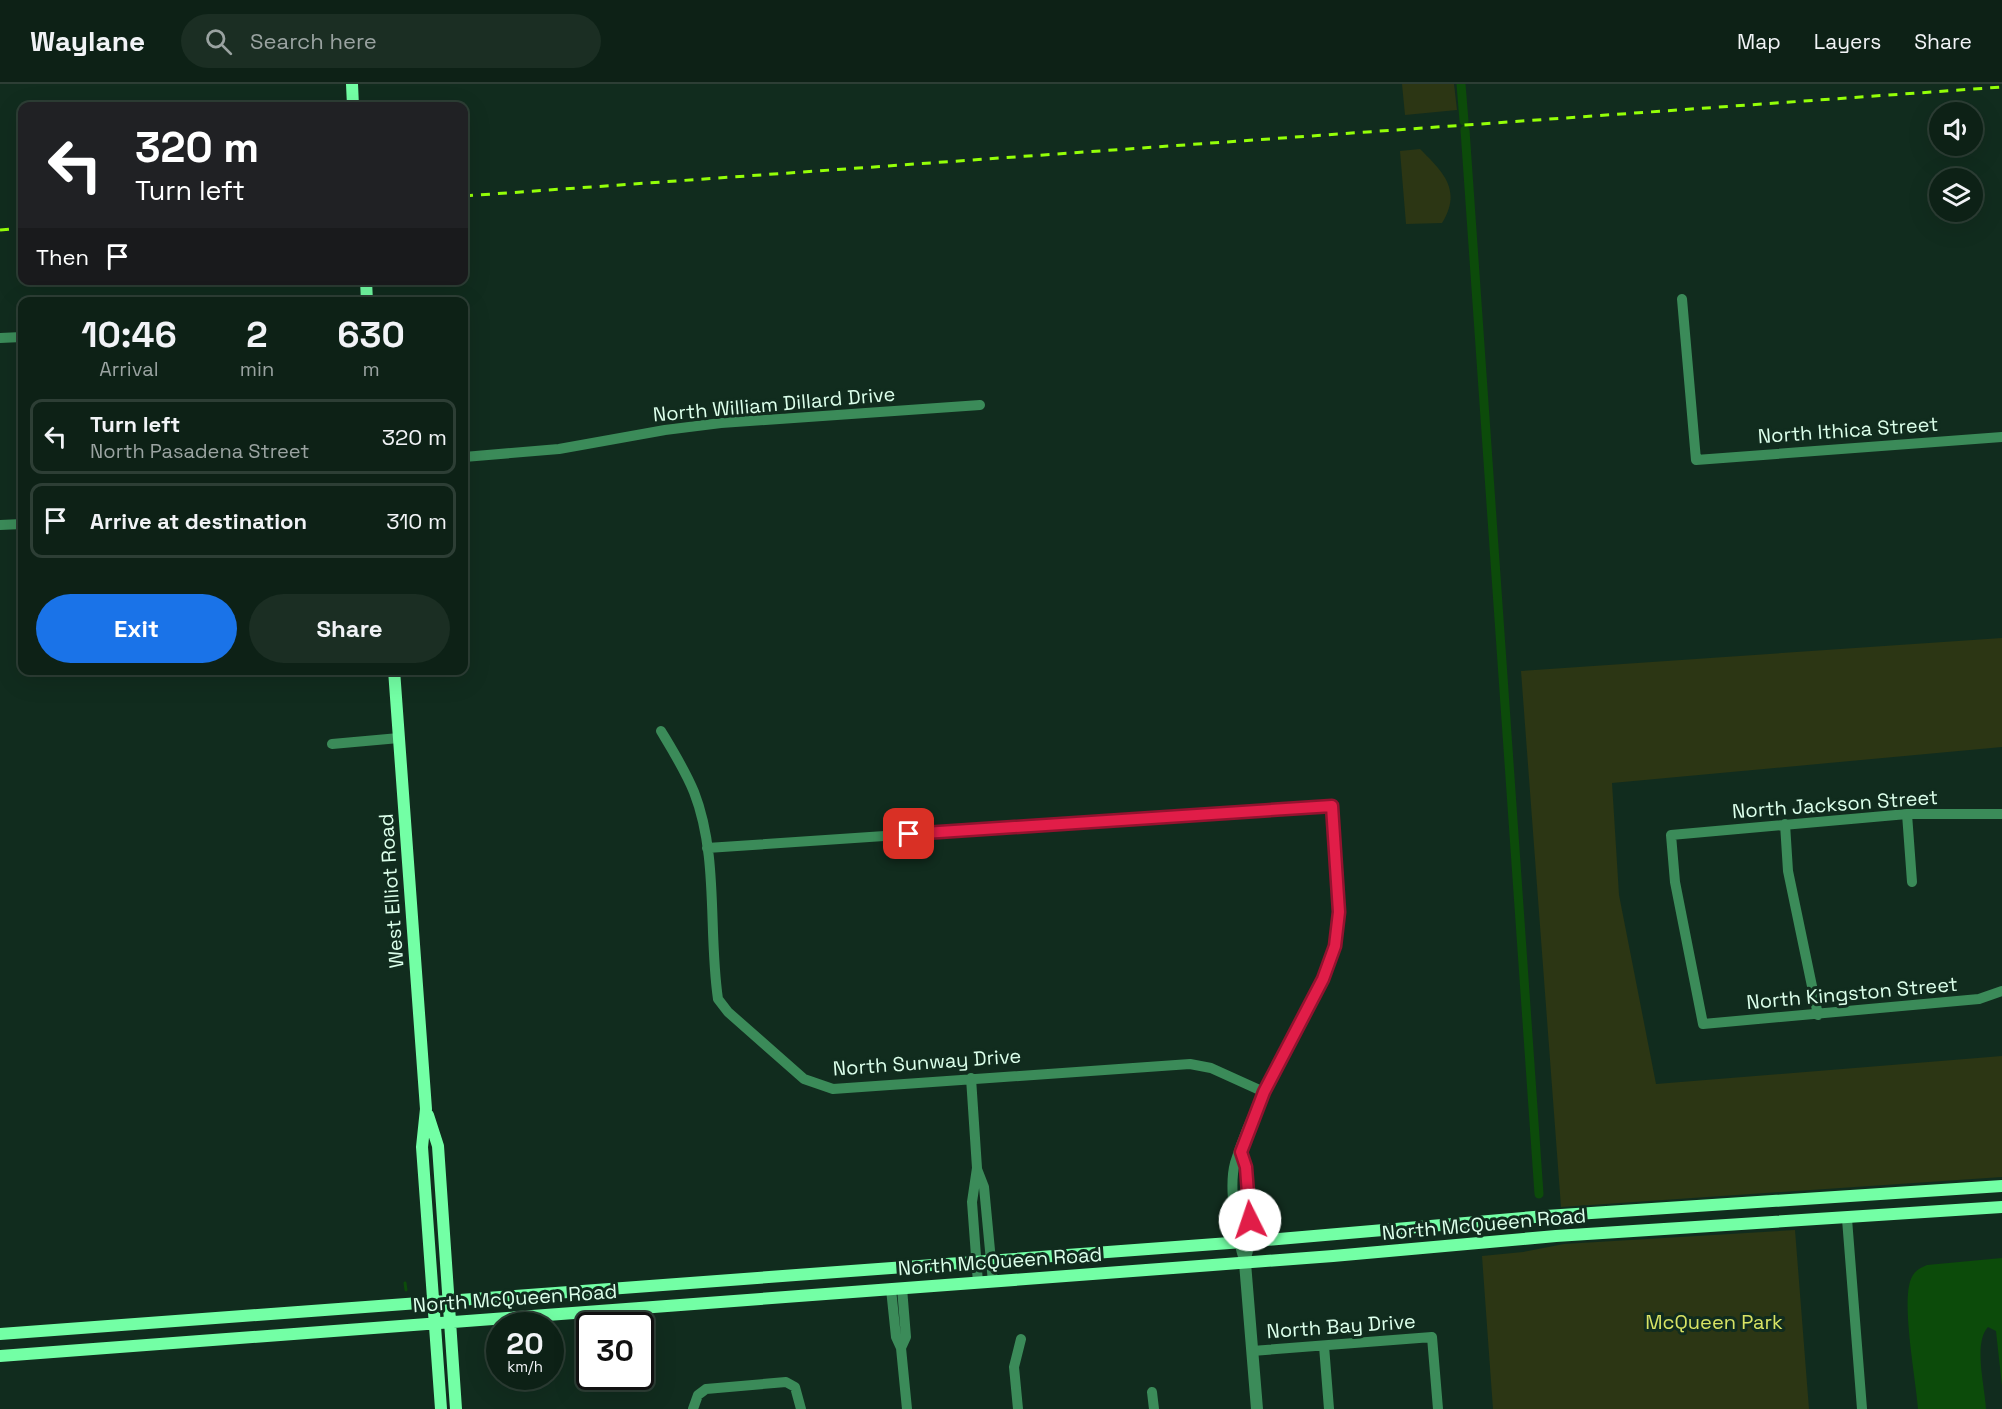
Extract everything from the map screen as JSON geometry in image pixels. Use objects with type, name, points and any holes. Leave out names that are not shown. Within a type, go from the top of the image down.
[{"type":"main road","points":[[352,84],[353,102]]},
{"type":"main road","name":"West Elliot Road","points":[[394,675],[426,1109],[423,1147],[441,1409]]},
{"type":"main road","name":"West Elliot Road","points":[[426,1109],[438,1146],[456,1409]]},
{"type":"main road","name":"North McQueen Road","points":[[0,1334],[991,1261],[1546,1216],[2002,1186]]},
{"type":"main road","points":[[1758,1203],[1760,1225]]},
{"type":"main road","name":"North McQueen Road","points":[[0,1356],[1245,1263],[1547,1236],[1760,1225],[2002,1207]]},
{"type":"main road","points":[[1546,1216],[1547,1236]]},
{"type":"main road","points":[[716,1281],[717,1302]]},
{"type":"main road","points":[[194,1320],[201,1340]]},
{"type":"street","name":"North Ithica Street","points":[[1682,299],[1696,460],[2002,437]]},
{"type":"street","points":[[0,338],[18,337]]},
{"type":"street","name":"North William Dillard Drive","points":[[468,456],[559,449],[665,430],[722,423],[980,405]]},
{"type":"street","points":[[0,525],[18,524]]},
{"type":"street","name":"North Sunway Drive","points":[[661,731],[695,794],[707,848],[718,999],[728,1012],[804,1079],[833,1089],[1191,1064],[1210,1068],[1264,1092]]},
{"type":"street","points":[[332,744],[399,738]]},
{"type":"street","points":[[707,848],[1332,806],[1339,912],[1335,946],[1323,979],[1264,1092],[1235,1164],[1233,1179],[1238,1242],[1245,1263],[1257,1409]]},
{"type":"street","points":[[1907,814],[1912,882]]},
{"type":"street","name":"North Jackson Street","points":[[1703,1024],[1674,882],[1671,835],[1907,814],[2002,814]]},
{"type":"street","points":[[1785,824],[1788,871],[1818,1015]]},
{"type":"street","name":"North Kingston Street","points":[[1703,1024],[1979,999],[2002,991]]},
{"type":"street","points":[[971,1078],[977,1168],[972,1202],[978,1283]]},
{"type":"street","points":[[1241,1152],[1246,1167],[1251,1241],[1245,1263]]},
{"type":"street","points":[[977,1168],[984,1187],[993,1282]]},
{"type":"street","points":[[1847,1219],[1862,1409]]},
{"type":"street","points":[[896,1289],[907,1409]]},
{"type":"street","name":"North Bay Drive","points":[[1252,1351],[1432,1337],[1438,1409]]},
{"type":"street","points":[[1018,1409],[1014,1367],[1021,1339]]},
{"type":"street","points":[[1324,1346],[1329,1409]]},
{"type":"street","points":[[693,1409],[698,1395],[706,1389],[786,1383],[795,1387],[801,1409]]},
{"type":"street","points":[[1152,1392],[1154,1409]]},
{"type":"green space","points":[[1402,84],[1454,84],[1457,110],[1405,115]]},
{"type":"green space","points":[[1420,149],[1443,174],[1450,191],[1448,211],[1442,223],[1406,224],[1400,151]]},
{"type":"green space","points":[[2002,638],[2002,747],[1612,783],[1619,895],[1656,1084],[2002,1056],[2002,1177],[1561,1207],[1521,671]]},
{"type":"green space","name":"McQueen Park","points":[[1795,1230],[1809,1409],[1493,1409],[1482,1256],[1523,1252],[1564,1244]]},
{"type":"shaded area","points":[[2002,1258],[2002,1386],[1996,1331],[1988,1327],[1981,1343],[1986,1409],[1918,1409],[1908,1323],[1908,1290],[1912,1276],[1927,1265]]},
{"type":"waterway","points":[[1461,84],[1464,121]]},
{"type":"waterway","points":[[1465,130],[1539,1194]]},
{"type":"waterway","points":[[405,1283],[406,1290]]},
{"type":"railway","points":[[468,196],[2002,87]]},
{"type":"railway","points":[[0,230],[18,228]]},
{"type":"route","points":[[909,834],[1332,806],[1339,912],[1335,946],[1323,979],[1264,1092],[1241,1152],[1246,1167],[1250,1220]]}]
